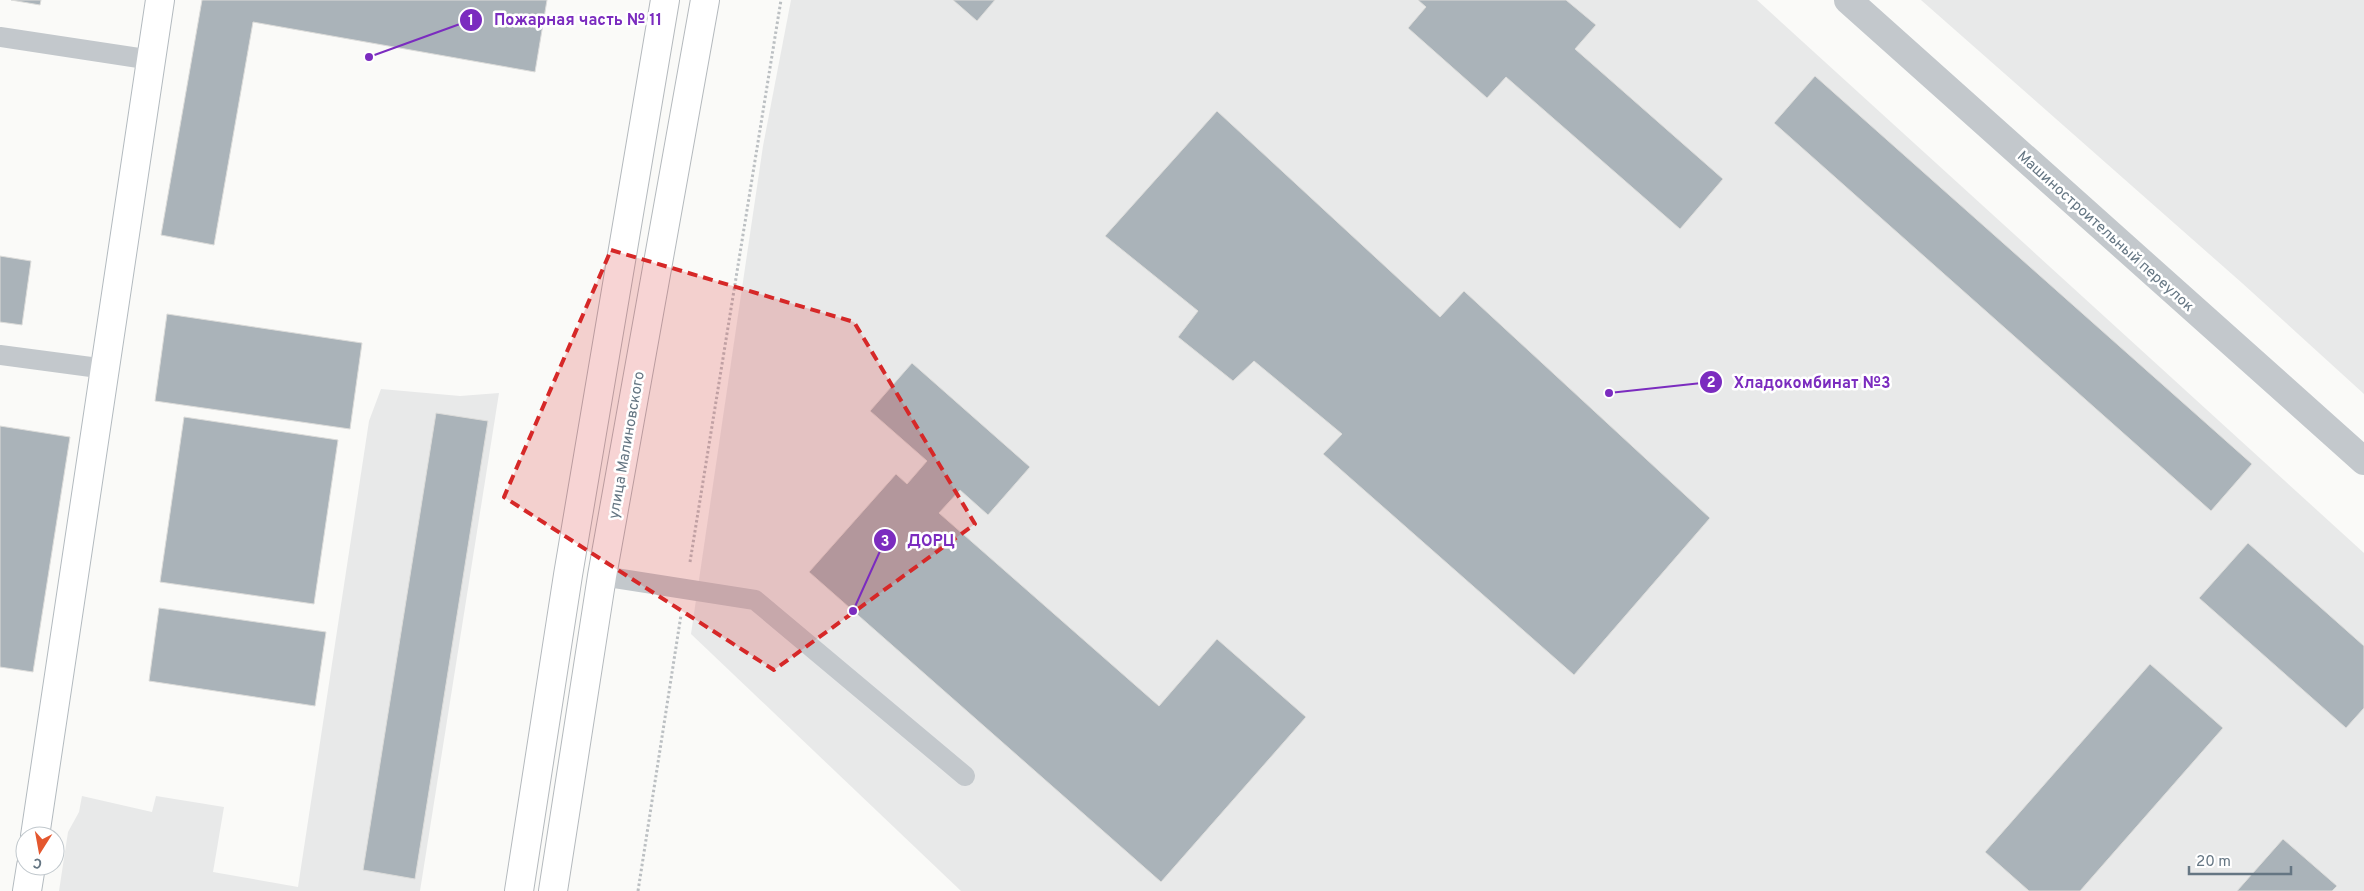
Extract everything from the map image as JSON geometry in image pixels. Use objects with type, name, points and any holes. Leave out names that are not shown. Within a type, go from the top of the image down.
[{"type":"main road","points":[[37,826],[160,0]]},
{"type":"main road","points":[[519,891],[568,575],[665,0]]},
{"type":"main road","name":"улица Малиновского","points":[[553,891],[602,576],[705,0]]},
{"type":"main road","points":[[27,891],[29,876]]},
{"type":"street","name":"Машиностроительный переулок","points":[[1848,0],[2364,461]]},
{"type":"lane","points":[[0,37],[152,60]]},
{"type":"lane","points":[[0,355],[106,369]]},
{"type":"lane","points":[[602,576],[755,600],[964,776]]},
{"type":"path","points":[[638,891],[781,0]]},
{"type":"highlighted area","points":[[611,250],[854,322],[975,524],[774,670],[504,497]]},
{"type":"shaded area","points":[[791,0],[1757,0],[2364,553],[2364,891],[961,891],[691,634],[763,146]]},
{"type":"shaded area","points":[[1921,0],[2364,0],[2364,394],[2242,283]]},
{"type":"shaded area","points":[[381,389],[460,396],[499,393],[420,891],[59,891],[61,876],[65,876],[65,852],[68,832],[79,812],[82,796],[152,812],[156,796],[224,807],[213,872],[298,887],[369,421]]},
{"type":"building","points":[[11,0],[41,0],[40,5]]},
{"type":"building","points":[[202,0],[547,0],[535,72],[253,22],[214,245],[161,235]]},
{"type":"building","points":[[953,0],[995,0],[977,21]]},
{"type":"building","points":[[1418,0],[1566,0],[1596,25],[1575,49],[1723,179],[1680,229],[1506,77],[1487,98],[1408,28],[1426,7]]},
{"type":"building","points":[[1815,76],[2252,464],[2211,511],[1774,123]]},
{"type":"building","points":[[1217,111],[1440,317],[1464,291],[1710,518],[1574,675],[1323,454],[1342,434],[1254,361],[1233,381],[1178,337],[1198,311],[1105,236]]},
{"type":"building","points":[[0,256],[31,261],[22,325],[0,322]]},
{"type":"building","points":[[167,314],[362,343],[350,429],[155,401]]},
{"type":"building","points":[[912,363],[1030,467],[988,515],[960,490],[939,513],[1159,706],[1217,639],[1306,717],[1161,882],[809,572],[896,474],[907,484],[927,461],[870,411]]},
{"type":"building","points":[[436,413],[488,421],[415,879],[363,870]]},
{"type":"building","points":[[184,417],[338,440],[314,604],[160,582]]},
{"type":"building","points":[[0,426],[70,437],[33,672],[0,667]]},
{"type":"building","points":[[2248,543],[2364,646],[2364,708],[2346,728],[2199,598]]},
{"type":"building","points":[[159,608],[326,632],[315,706],[149,681]]},
{"type":"building","points":[[2150,664],[2223,728],[2080,891],[2029,891],[1985,852]]},
{"type":"building","points":[[2283,839],[2337,886],[2332,891],[2237,891]]},
{"type":"place","name":"Пожарная часть № 11","points":[[369,57]]},
{"type":"place","name":"Хладокомбинат №3","points":[[1609,393]]},
{"type":"place","name":"ДОРЦ","points":[[853,611]]}]
